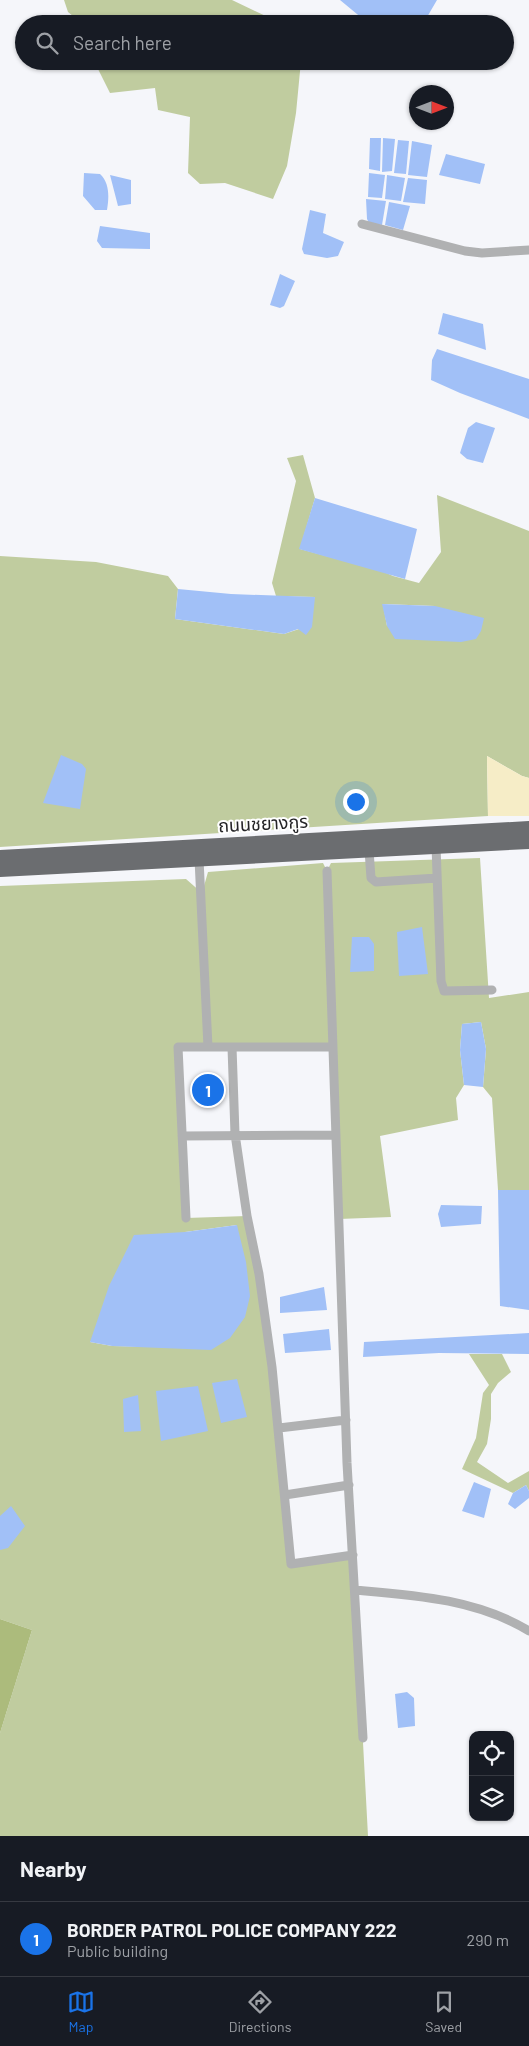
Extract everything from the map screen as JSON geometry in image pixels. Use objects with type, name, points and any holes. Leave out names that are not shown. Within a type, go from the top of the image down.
[{"type":"highway","name":"ถนนชยางกูร","points":[[0,870],[199,859],[240,850],[529,828]]},
{"type":"highway","name":"ถนนชยางกูร","points":[[0,856],[240,850],[369,850],[529,842]]},
{"type":"street","points":[[362,224],[465,251],[482,253],[529,250]]},
{"type":"street","points":[[436,846],[444,991],[492,990]]},
{"type":"street","points":[[369,850],[372,878],[376,882],[437,878]]},
{"type":"street","points":[[199,859],[208,1047]]},
{"type":"street","points":[[327,871],[346,1420],[363,1738]]},
{"type":"street","points":[[186,1218],[178,1047],[333,1048]]},
{"type":"street","points":[[232,1047],[235,1134],[247,1216],[259,1274],[279,1428],[291,1564],[353,1555]]},
{"type":"street","points":[[182,1136],[235,1134],[336,1135]]},
{"type":"street","points":[[279,1428],[346,1420]]},
{"type":"street","points":[[285,1495],[349,1486]]},
{"type":"street","points":[[355,1590],[434,1598],[468,1605],[496,1615],[529,1631]]},
{"type":"green space","points":[[64,0],[232,0],[264,15],[72,15],[68,12]]},
{"type":"green space","points":[[98,70],[300,70],[296,113],[287,166],[273,199],[225,183],[200,184],[188,173],[190,117],[158,110],[155,88],[110,93]]},
{"type":"green space","points":[[303,455],[315,498],[300,549],[419,583],[441,552],[437,495],[529,531],[529,778],[487,756],[488,816],[0,847],[0,556],[96,562],[168,576],[178,589],[175,619],[284,634],[299,629],[315,597],[276,596],[272,583],[296,481],[287,458]],"holes":[[[383,604],[435,606],[387,626]]]},
{"type":"green space","points":[[480,858],[489,998],[529,992],[529,1190],[498,1190],[492,1098],[483,1087],[486,1049],[481,1022],[462,1024],[460,1050],[464,1085],[456,1098],[458,1120],[380,1136],[391,1217],[339,1219],[333,1048],[179,1047],[186,1218],[247,1216],[259,1274],[291,1564],[353,1555],[368,1836],[0,1836],[0,1733],[32,1630],[0,1619],[0,886],[186,879],[202,893],[208,872],[323,863],[327,871],[331,863]],"holes":[[[237,1225],[157,1347],[112,1346],[90,1342],[185,1232]]]},
{"type":"green space","points":[[469,1354],[502,1354],[511,1372],[498,1383],[491,1394],[491,1419],[487,1444],[477,1462],[508,1483],[529,1471],[529,1491],[526,1485],[513,1493],[462,1469],[476,1438],[483,1393],[489,1385]]},
{"type":"green space","points":[[0,1619],[32,1630],[0,1733]]},
{"type":"sand","points":[[487,756],[529,778],[529,816],[488,816]]},
{"type":"water","points":[[340,0],[437,0],[428,15],[358,15]]},
{"type":"water","points":[[370,138],[381,138],[380,171],[369,169]]},
{"type":"water","points":[[383,138],[395,139],[392,171],[382,172]]},
{"type":"water","points":[[398,140],[409,141],[406,174],[394,173]]},
{"type":"water","points":[[412,141],[432,145],[427,177],[408,175]]},
{"type":"water","points":[[446,154],[485,164],[480,184],[439,175]]},
{"type":"water","points":[[84,173],[100,174],[106,182],[108,191],[107,210],[95,210],[83,196]]},
{"type":"water","points":[[369,173],[385,175],[382,198],[368,197]]},
{"type":"water","points":[[110,175],[131,180],[131,204],[118,206]]},
{"type":"water","points":[[387,175],[405,178],[401,201],[385,199]]},
{"type":"water","points":[[408,178],[427,180],[425,204],[403,202]]},
{"type":"water","points":[[366,199],[386,201],[382,225],[369,223]]},
{"type":"water","points":[[389,202],[410,206],[403,230],[385,225]]},
{"type":"water","points":[[310,210],[326,214],[323,233],[344,242],[338,256],[327,258],[304,254],[302,249]]},
{"type":"water","points":[[100,226],[150,233],[150,249],[102,248],[97,241]]},
{"type":"water","points":[[280,274],[295,281],[284,306],[280,308],[270,305]]},
{"type":"water","points":[[443,313],[483,324],[486,350],[438,334]]},
{"type":"water","points":[[437,349],[529,379],[529,419],[431,380],[432,360]]},
{"type":"water","points":[[476,422],[495,428],[483,463],[467,459],[460,453],[468,428]]},
{"type":"water","points":[[315,498],[417,529],[405,579],[299,549]]},
{"type":"water","points":[[178,589],[231,594],[315,597],[312,627],[306,635],[298,629],[284,634],[175,619]]},
{"type":"water","points":[[382,604],[435,606],[484,618],[481,631],[476,639],[461,642],[395,639],[387,626]]},
{"type":"water","points":[[61,755],[82,764],[86,769],[80,809],[43,803]]},
{"type":"water","points":[[422,927],[428,974],[399,976],[397,932]]},
{"type":"water","points":[[352,937],[369,937],[374,944],[374,971],[350,972]]},
{"type":"water","points":[[481,1022],[486,1049],[483,1087],[464,1085],[460,1050],[462,1024]]},
{"type":"water","points":[[498,1190],[529,1190],[529,1310],[500,1306]]},
{"type":"water","points":[[441,1205],[482,1206],[481,1224],[441,1227],[438,1214]]},
{"type":"water","points":[[237,1225],[246,1262],[250,1296],[245,1317],[230,1338],[211,1350],[112,1346],[90,1342],[109,1286],[134,1235],[185,1232]]},
{"type":"water","points":[[324,1287],[327,1310],[280,1313],[280,1297]]},
{"type":"water","points":[[329,1329],[331,1350],[285,1353],[283,1334]]},
{"type":"water","points":[[529,1333],[529,1354],[439,1353],[363,1357],[364,1342]]},
{"type":"water","points":[[237,1379],[247,1417],[221,1423],[212,1383]]},
{"type":"water","points":[[198,1386],[208,1431],[161,1441],[156,1391]]},
{"type":"water","points":[[138,1395],[141,1431],[124,1432],[123,1399]]},
{"type":"water","points":[[474,1482],[491,1489],[484,1518],[462,1511]]},
{"type":"water","points":[[526,1485],[529,1491],[529,1498],[515,1509],[508,1504],[513,1493]]},
{"type":"water","points":[[11,1506],[25,1526],[8,1548],[0,1550],[0,1516]]},
{"type":"water","points":[[407,1692],[414,1698],[415,1726],[398,1728],[395,1694]]},
{"type":"place","name":"BORDER PATROL POLICE COMPANY 222","points":[[208,1090]]}]
